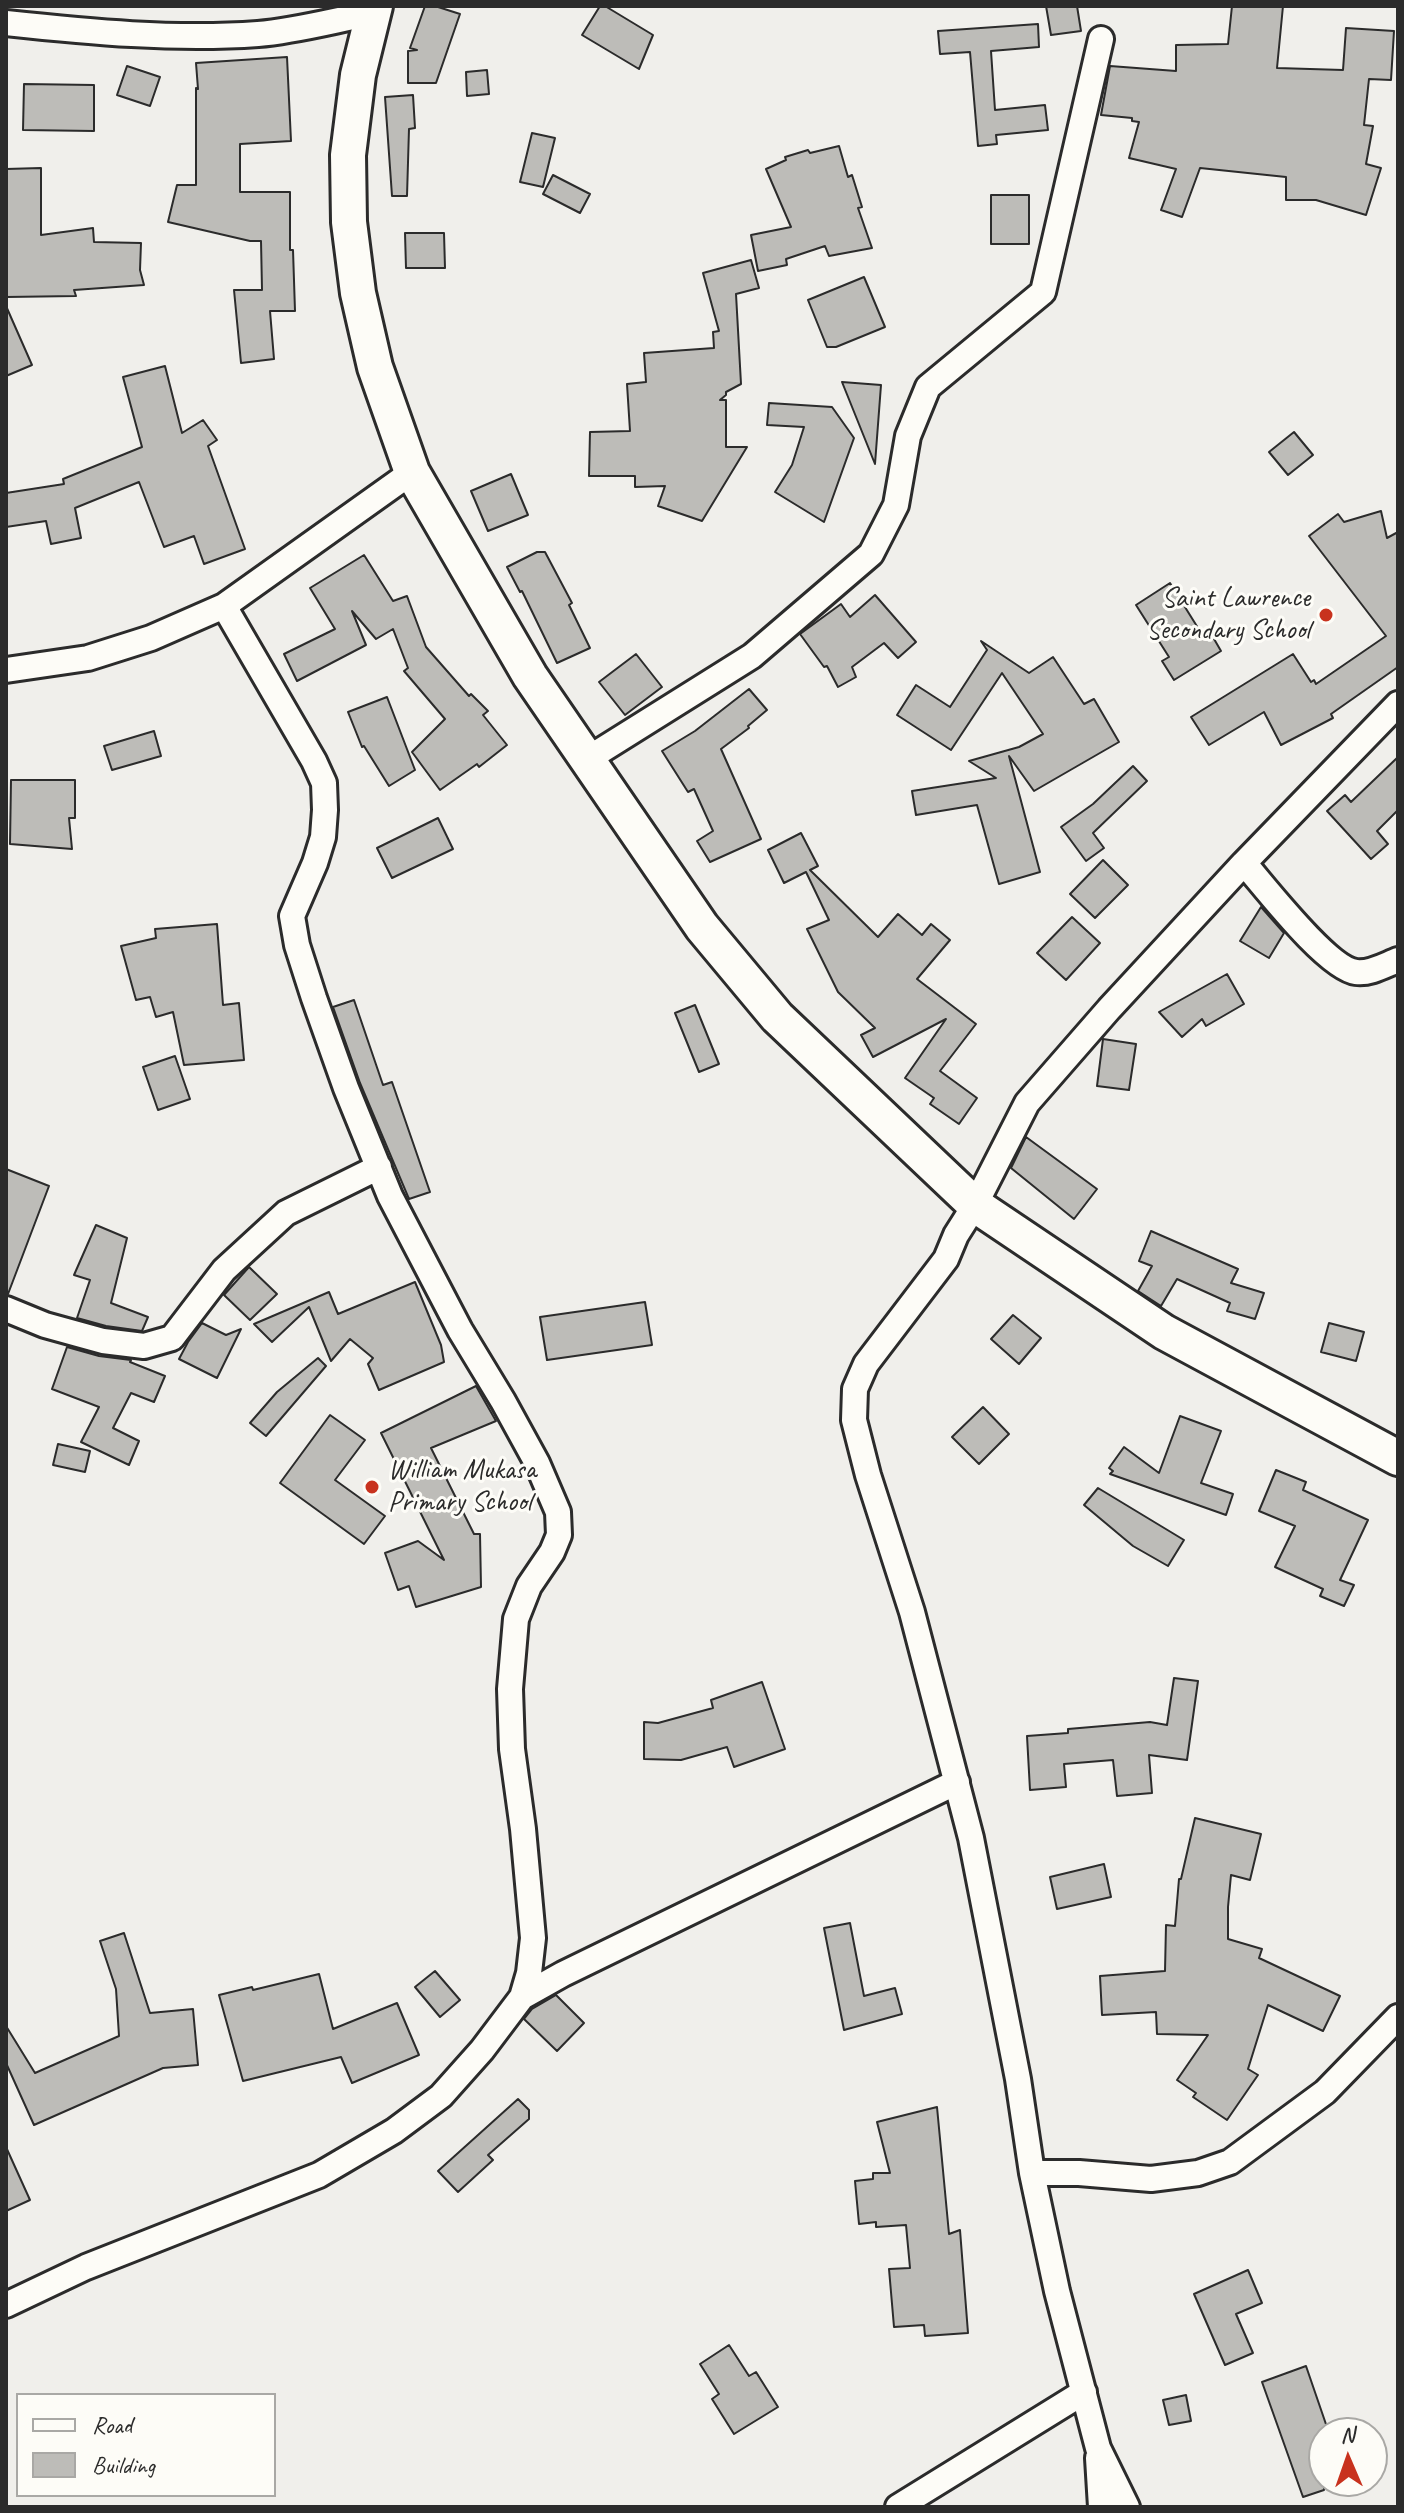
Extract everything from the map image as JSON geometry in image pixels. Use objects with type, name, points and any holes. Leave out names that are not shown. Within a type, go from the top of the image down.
[{"type":"main road","points":[[374,10],[358,75],[348,155],[349,222],[358,293],[375,367],[412,472],[530,676],[702,927],[777,1017],[975,1205],[1164,1332],[1398,1458]]},
{"type":"street","points":[[6,23],[188,37],[262,34],[374,10]]},
{"type":"street","points":[[586,760],[752,656],[871,554],[896,505],[908,436],[928,387],[1043,292],[1101,39]]},
{"type":"street","points":[[6,670],[88,658],[151,638],[224,606],[412,472]]},
{"type":"street","points":[[6,2305],[86,2267],[319,2175],[381,2138],[441,2096],[482,2050],[522,1997],[529,1973],[533,1938],[512,1749],[510,1689],[516,1619],[529,1586],[552,1552],[559,1535],[558,1512],[537,1463],[460,1330],[390,1196],[346,1088],[297,945],[292,916],[323,837],[324,783],[224,606]]},
{"type":"street","points":[[1101,2507],[1098,2448],[1057,2291],[1032,2173],[1015,2064],[971,1838],[912,1612],[868,1475],[854,1420],[855,1389],[866,1364],[946,1259],[1027,1103],[1244,863],[1398,704]]},
{"type":"street","points":[[1244,863],[1323,951],[1343,967],[1352,972],[1365,973],[1398,960]]},
{"type":"street","points":[[6,1309],[45,1325],[103,1341],[144,1346],[172,1338],[224,1270],[286,1213],[379,1167]]},
{"type":"street","points":[[522,1997],[563,1974],[957,1782]]},
{"type":"street","points":[[1032,2173],[1151,2179],[1198,2173],[1230,2162],[1325,2092],[1398,2017]]},
{"type":"street","points":[[898,2507],[1084,2392]]},
{"type":"street","points":[[1098,2448],[1127,2507]]},
{"type":"building","points":[[425,6],[460,14],[436,83],[408,83],[408,51],[417,50],[410,48]]},
{"type":"building","points":[[600,6],[605,6],[653,35],[639,69],[582,35]]},
{"type":"building","points":[[1046,6],[1077,6],[1081,31],[1051,35]]},
{"type":"building","points":[[1232,6],[1283,6],[1277,68],[1343,70],[1346,28],[1394,31],[1391,80],[1369,79],[1364,125],[1373,126],[1366,164],[1381,168],[1366,215],[1316,200],[1286,200],[1286,177],[1200,168],[1182,217],[1161,210],[1176,169],[1129,158],[1139,122],[1132,121],[1132,118],[1101,115],[1110,66],[1176,71],[1176,45],[1228,44]]},
{"type":"building","points":[[1038,24],[1039,47],[991,51],[995,110],[1045,105],[1048,130],[996,135],[997,144],[978,146],[970,52],[940,54],[938,31]]},
{"type":"building","points":[[287,57],[291,141],[240,144],[240,192],[290,192],[290,250],[293,250],[295,311],[270,311],[274,359],[241,363],[234,290],[262,290],[261,241],[168,222],[177,185],[196,185],[196,63]]},
{"type":"building","points":[[127,66],[160,77],[150,106],[117,95]]},
{"type":"building","points":[[487,70],[489,94],[467,96],[466,72]]},
{"type":"building","points":[[24,84],[94,85],[94,131],[23,130]]},
{"type":"building","points":[[413,95],[415,128],[409,129],[407,196],[392,196],[385,97]]},
{"type":"building","points":[[532,133],[555,138],[543,187],[520,182]]},
{"type":"building","points":[[839,146],[848,177],[852,175],[862,207],[858,208],[872,248],[829,256],[825,246],[786,259],[787,265],[758,271],[751,235],[791,227],[766,169],[786,160],[785,157]]},
{"type":"building","points":[[41,168],[41,235],[93,228],[94,242],[141,243],[140,270],[144,285],[74,290],[76,296],[6,297],[6,169]]},
{"type":"building","points":[[553,175],[590,194],[580,213],[543,194]]},
{"type":"building","points":[[991,195],[1029,195],[1029,244],[991,244]]},
{"type":"building","points":[[405,233],[444,233],[445,268],[406,268]]},
{"type":"building","points":[[751,260],[759,288],[736,294],[741,384],[726,392],[720,400],[726,400],[726,447],[747,447],[702,521],[658,506],[665,486],[635,487],[635,476],[589,476],[590,432],[630,431],[627,384],[646,382],[644,353],[714,348],[713,332],[719,331],[703,273]]},
{"type":"building","points":[[864,277],[885,327],[836,347],[827,347],[808,300]]},
{"type":"building","points":[[6,306],[32,365],[6,376]]},
{"type":"building","points":[[165,366],[182,433],[203,420],[217,440],[208,446],[245,549],[204,564],[194,536],[164,547],[139,482],[75,508],[81,538],[51,544],[46,521],[6,527],[6,493],[64,484],[63,479],[142,447],[123,377]]},
{"type":"building","points":[[842,382],[881,385],[875,464]]},
{"type":"building","points":[[769,403],[832,407],[854,438],[824,522],[775,492],[792,465],[804,427],[767,425]]},
{"type":"building","points":[[1294,432],[1313,455],[1288,475],[1269,452]]},
{"type":"building","points":[[511,474],[528,515],[488,531],[471,491]]},
{"type":"building","points":[[1381,511],[1387,538],[1398,532],[1398,667],[1331,714],[1333,718],[1281,745],[1264,712],[1209,745],[1191,717],[1293,654],[1311,682],[1314,680],[1316,684],[1386,636],[1309,536],[1338,514],[1344,522]]},
{"type":"building","points":[[537,552],[545,552],[572,603],[569,605],[590,648],[557,663],[507,567]]},
{"type":"building","points":[[364,555],[393,601],[407,596],[426,647],[469,696],[471,694],[488,711],[483,715],[507,745],[479,767],[477,764],[440,790],[412,752],[445,719],[404,671],[408,668],[393,629],[376,639],[352,611],[366,645],[297,681],[284,654],[335,629],[310,588]]},
{"type":"building","points":[[1170,583],[1203,636],[1210,632],[1221,651],[1174,680],[1162,661],[1169,657],[1136,605]]},
{"type":"building","points":[[875,595],[916,642],[898,658],[884,643],[852,667],[856,677],[838,687],[827,666],[824,667],[800,634],[841,604],[850,617]]},
{"type":"building","points":[[981,641],[1029,673],[1053,657],[1084,704],[1094,699],[1119,742],[1034,791],[1009,756],[1040,872],[999,884],[977,805],[916,815],[912,791],[996,778],[969,761],[1019,747],[1043,734],[1002,673],[951,750],[897,715],[916,685],[950,707],[987,650]]},
{"type":"building","points":[[636,654],[662,687],[625,715],[599,682]]},
{"type":"building","points":[[749,689],[767,710],[721,749],[761,839],[710,862],[697,841],[713,831],[694,789],[688,792],[662,751],[695,731]]},
{"type":"building","points":[[387,697],[415,770],[389,786],[362,747],[348,712]]},
{"type":"building","points":[[154,731],[161,756],[112,770],[104,746]]},
{"type":"building","points":[[1398,757],[1398,810],[1377,831],[1388,844],[1371,859],[1327,811],[1345,795],[1351,802]]},
{"type":"building","points":[[1133,766],[1147,781],[1093,833],[1104,848],[1086,861],[1061,827],[1093,804]]},
{"type":"building","points":[[11,780],[75,780],[75,818],[69,818],[72,849],[10,844]]},
{"type":"building","points":[[438,818],[453,849],[392,878],[377,848]]},
{"type":"building","points":[[801,833],[818,866],[810,870],[878,937],[898,914],[922,935],[931,924],[950,940],[917,979],[976,1024],[940,1071],[977,1098],[959,1124],[930,1104],[934,1098],[905,1078],[946,1019],[873,1057],[861,1035],[875,1028],[838,992],[807,929],[829,920],[806,872],[784,883],[768,850]]},
{"type":"building","points":[[1103,860],[1128,885],[1095,918],[1070,894]]},
{"type":"building","points":[[1261,907],[1284,933],[1269,958],[1240,941]]},
{"type":"building","points":[[1072,917],[1100,943],[1066,980],[1037,953]]},
{"type":"building","points":[[217,924],[223,1005],[239,1003],[244,1060],[184,1065],[173,1012],[156,1017],[150,997],[136,1000],[121,946],[156,938],[155,929]]},
{"type":"building","points":[[1227,974],[1244,1004],[1206,1026],[1202,1019],[1182,1037],[1159,1012]]},
{"type":"building","points":[[354,1000],[383,1085],[392,1082],[430,1192],[409,1199],[360,1083],[333,1007]]},
{"type":"building","points":[[695,1005],[719,1064],[699,1072],[675,1013]]},
{"type":"building","points":[[1103,1039],[1136,1044],[1129,1090],[1097,1086]]},
{"type":"building","points":[[175,1056],[190,1099],[158,1110],[143,1067]]},
{"type":"building","points":[[1026,1137],[1097,1189],[1074,1219],[1011,1168]]},
{"type":"building","points":[[6,1169],[49,1186],[8,1294],[6,1293]]},
{"type":"building","points":[[96,1225],[127,1238],[111,1303],[148,1317],[142,1331],[77,1318],[90,1280],[74,1275]]},
{"type":"building","points":[[1151,1231],[1238,1269],[1231,1283],[1264,1293],[1255,1319],[1227,1311],[1230,1303],[1177,1279],[1161,1306],[1138,1291],[1152,1266],[1139,1261]]},
{"type":"building","points":[[249,1267],[277,1294],[250,1320],[224,1295]]},
{"type":"building","points":[[415,1282],[441,1345],[444,1362],[379,1390],[368,1364],[373,1358],[350,1339],[331,1361],[309,1307],[272,1342],[254,1324],[329,1292],[338,1314]]},
{"type":"building","points":[[645,1302],[652,1345],[547,1360],[540,1317]]},
{"type":"building","points":[[1013,1315],[1041,1338],[1019,1364],[991,1339]]},
{"type":"building","points":[[202,1323],[226,1335],[241,1329],[217,1378],[179,1359]]},
{"type":"building","points":[[1329,1323],[1364,1332],[1356,1361],[1321,1352]]},
{"type":"building","points":[[67,1347],[99,1356],[131,1360],[165,1376],[154,1402],[131,1393],[113,1428],[139,1441],[129,1465],[81,1442],[99,1407],[52,1389]]},
{"type":"building","points":[[318,1358],[326,1366],[266,1436],[250,1423],[277,1392]]},
{"type":"building","points":[[476,1386],[496,1421],[431,1448],[474,1534],[480,1534],[481,1587],[416,1607],[409,1586],[398,1590],[385,1553],[418,1541],[444,1560],[381,1433]]},
{"type":"building","points":[[983,1407],[1009,1434],[979,1464],[952,1437]]},
{"type":"building","points":[[330,1415],[365,1440],[335,1480],[385,1516],[364,1544],[280,1483]]},
{"type":"building","points":[[1180,1416],[1221,1431],[1201,1483],[1233,1494],[1226,1515],[1110,1474],[1113,1471],[1109,1468],[1124,1447],[1159,1473]]},
{"type":"building","points":[[58,1444],[90,1451],[85,1472],[53,1465]]},
{"type":"building","points":[[1276,1470],[1306,1482],[1303,1490],[1368,1520],[1340,1580],[1354,1585],[1344,1606],[1320,1596],[1323,1589],[1275,1567],[1295,1526],[1259,1511]]},
{"type":"building","points":[[1098,1488],[1184,1540],[1168,1566],[1133,1546],[1084,1505]]},
{"type":"building","points":[[1174,1678],[1198,1681],[1187,1760],[1149,1755],[1152,1793],[1117,1796],[1113,1760],[1064,1764],[1066,1787],[1030,1790],[1027,1736],[1150,1722],[1167,1725]]},
{"type":"building","points":[[762,1682],[785,1749],[734,1767],[727,1747],[681,1760],[644,1759],[644,1722],[658,1723],[713,1708],[711,1700]]},
{"type":"building","points":[[1195,1818],[1261,1834],[1250,1880],[1231,1875],[1228,1939],[1262,1949],[1259,1958],[1340,1996],[1323,2031],[1268,2005],[1248,2069],[1258,2075],[1227,2120],[1193,2097],[1196,2093],[1177,2080],[1208,2035],[1157,2034],[1156,2012],[1102,2015],[1100,1976],[1165,1971],[1166,1925],[1175,1926],[1179,1879]]},
{"type":"building","points":[[1104,1864],[1111,1897],[1057,1909],[1050,1877]]},
{"type":"building","points":[[850,1923],[864,1996],[895,1988],[902,2014],[844,2030],[824,1928]]},
{"type":"building","points":[[124,1933],[150,2013],[193,2009],[198,2065],[163,2068],[34,2125],[6,2063],[6,2026],[35,2073],[119,2036],[116,1989],[100,1941]]},
{"type":"building","points":[[435,1971],[460,2000],[440,2017],[415,1987]]},
{"type":"building","points":[[319,1974],[333,2029],[397,2003],[419,2055],[352,2083],[341,2057],[243,2081],[219,1995]]},
{"type":"building","points":[[556,1995],[584,2023],[557,2051],[524,2019],[532,2009]]},
{"type":"building","points":[[518,2099],[529,2110],[529,2119],[488,2155],[493,2160],[458,2192],[438,2171]]},
{"type":"building","points":[[937,2107],[949,2234],[960,2230],[968,2333],[925,2336],[924,2325],[894,2327],[889,2269],[910,2268],[906,2225],[876,2227],[876,2222],[859,2224],[855,2181],[873,2179],[873,2173],[890,2173],[877,2122]]},
{"type":"building","points":[[6,2147],[30,2200],[6,2211]]},
{"type":"building","points":[[1248,2270],[1262,2303],[1236,2314],[1253,2353],[1225,2365],[1194,2294]]},
{"type":"building","points":[[729,2345],[749,2376],[756,2372],[778,2407],[734,2434],[712,2399],[719,2394],[700,2364]]},
{"type":"building","points":[[1306,2366],[1324,2417],[1308,2417],[1308,2495],[1303,2497],[1262,2382]]},
{"type":"building","points":[[1186,2395],[1191,2421],[1169,2425],[1163,2400]]},
{"type":"place","name":"Saint Lawrence Secondary School","points":[[1326,615]]},
{"type":"place","name":"William Mukasa Primary School","points":[[372,1487]]}]
